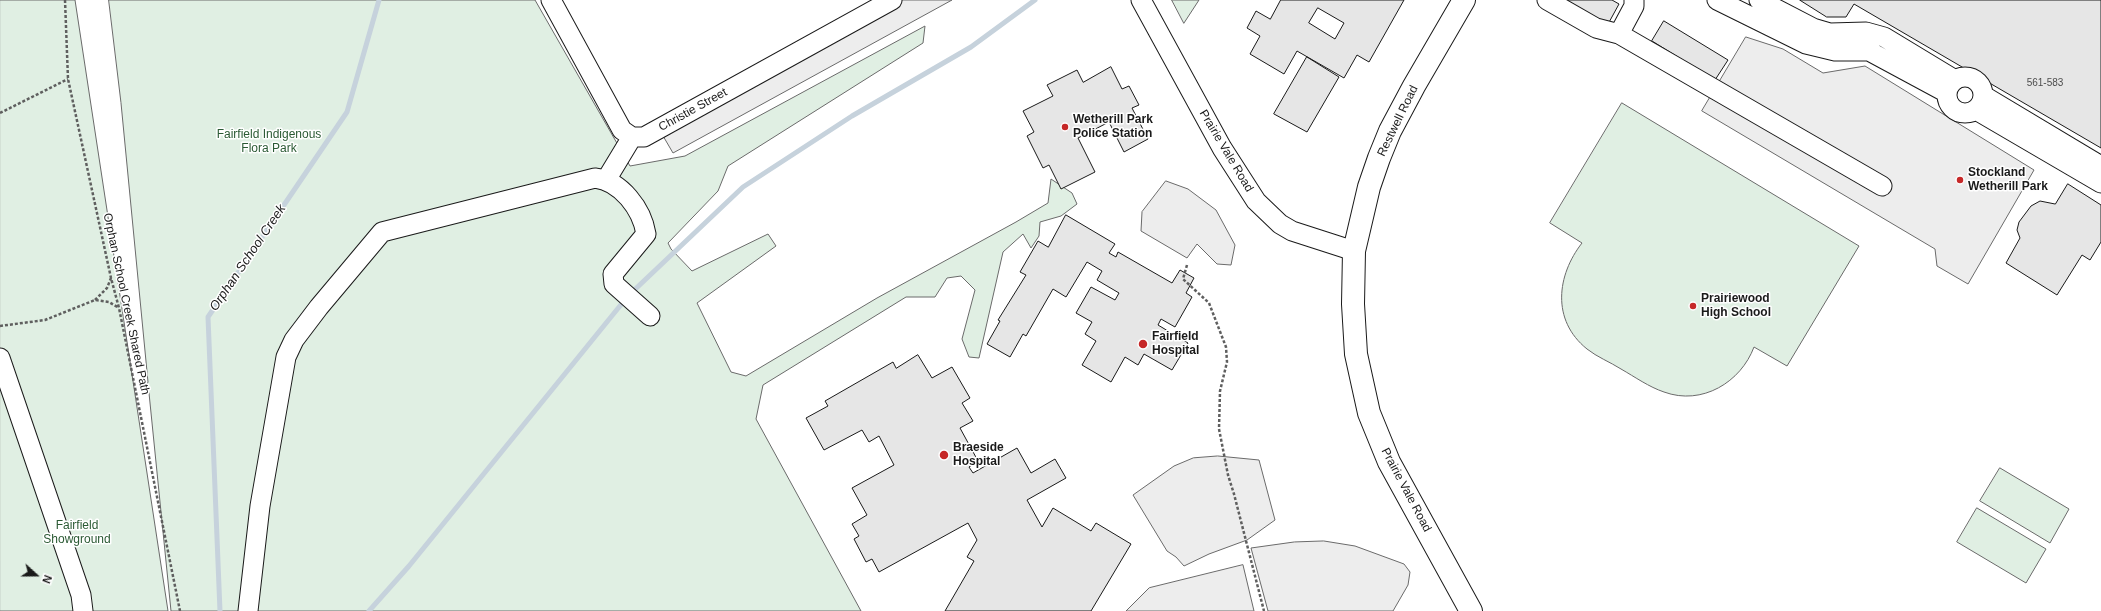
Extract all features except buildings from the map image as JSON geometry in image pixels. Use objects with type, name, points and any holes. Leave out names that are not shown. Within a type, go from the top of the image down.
[{"type":"main road","name":"Restwell Road","points":[[1354,251],[1369,187],[1390,131],[1414,86],[1464,0]]},
{"type":"main road","name":"Prairie Vale Road","points":[[1354,251],[1353,304],[1356,354],[1369,413],[1389,462],[1471,611]]},
{"type":"street","points":[[551,0],[622,130],[632,137],[606,180]]},
{"type":"street","name":"Christie Street","points":[[632,137],[644,137],[892,0]]},
{"type":"street","name":"Prairie Vale Road","points":[[1141,0],[1222,148],[1256,201],[1280,224],[1292,231],[1354,251]]},
{"type":"street","points":[[1547,0],[1596,28],[1619,34],[1882,186]]},
{"type":"street","points":[[1619,34],[1634,6],[1634,0]]},
{"type":"street","points":[[1717,0],[1806,44],[1835,51],[1869,51],[1951,86]]},
{"type":"street","points":[[1759,0],[1813,28],[1830,33],[1866,32],[1884,37],[1951,86]]},
{"type":"street","points":[[1966,76],[1976,80],[1983,90],[1980,103],[1968,114],[1955,111],[1948,101],[1951,86],[1966,76]]},
{"type":"street","points":[[1980,103],[2101,166]]},
{"type":"street","points":[[1980,103],[2101,183]]},
{"type":"street","points":[[248,611],[260,506],[286,357],[294,340],[319,307],[382,232],[595,178],[606,180],[620,187],[644,220],[646,234],[613,274],[614,284],[650,316]]},
{"type":"street","points":[[0,358],[81,595],[83,611]]},
{"type":"path","name":"Orphan School Creek Shared Path","points":[[65,0],[68,79],[111,278],[119,308],[180,611]]},
{"type":"path","points":[[0,113],[68,79]]},
{"type":"path","points":[[1187,265],[1184,279],[1209,303],[1226,347],[1226,362],[1220,391],[1219,429],[1228,475],[1264,611]]},
{"type":"path","points":[[0,326],[45,320],[95,300],[107,288],[111,278]]},
{"type":"path","points":[[95,300],[109,302],[119,308]]},
{"type":"green space","name":"Fairfield Showground","points":[[0,0],[75,0],[168,611],[0,611]]},
{"type":"green space","name":"Fairfield Indigenous Flora Park","points":[[109,0],[535,0],[630,166],[685,156],[925,26],[923,43],[728,166],[718,191],[668,243],[671,249],[692,271],[768,234],[776,246],[697,303],[731,372],[746,376],[877,298],[1048,203],[1051,179],[1072,193],[1077,204],[1061,216],[1040,222],[1039,236],[1031,248],[1023,234],[1003,252],[979,358],[969,357],[962,339],[975,290],[961,276],[947,278],[935,297],[906,297],[763,385],[756,419],[861,611],[171,611],[149,393],[146,387],[148,382],[121,103]]},
{"type":"green space","points":[[1172,0],[1199,0],[1184,23]]},
{"type":"green space","points":[[1622,103],[1859,246],[1787,366],[1754,347],[1748,360],[1740,371],[1718,388],[1706,393],[1692,396],[1678,396],[1658,390],[1642,382],[1591,352],[1575,337],[1568,325],[1563,311],[1563,283],[1567,269],[1582,243],[1550,223]]},
{"type":"green space","points":[[2000,468],[2069,509],[2050,543],[1980,501]]},
{"type":"green space","points":[[1977,508],[2046,549],[2026,583],[1957,542]]},
{"type":"shaded area","points":[[891,0],[952,0],[673,153],[659,129]]},
{"type":"shaded area","points":[[1746,37],[1783,49],[1823,73],[1865,66],[2034,170],[1968,284],[1937,266],[1935,249],[1702,111]]},
{"type":"shaded area","points":[[1166,181],[1188,189],[1216,210],[1235,245],[1231,265],[1217,264],[1197,244],[1187,258],[1141,231],[1142,212]]},
{"type":"shaded area","points":[[1218,456],[1259,460],[1275,520],[1247,540],[1209,554],[1184,566],[1176,557],[1167,551],[1133,495],[1174,466],[1193,458]]},
{"type":"shaded area","points":[[1324,541],[1355,546],[1404,564],[1410,572],[1408,585],[1393,611],[1268,611],[1251,548],[1294,542]]},
{"type":"shaded area","points":[[1243,565],[1254,611],[1126,611],[1149,588]]},
{"type":"waterway","name":"Orphan School Creek","points":[[220,611],[208,317],[347,112],[379,0]]},
{"type":"waterway","points":[[369,611],[409,566],[628,296],[743,187],[852,116],[971,47],[1035,0]]},
{"type":"place","name":"Wetherill Park Police Station","points":[[1065,127]]},
{"type":"place","name":"Stockland Wetherill Park","points":[[1960,180]]},
{"type":"place","name":"Prairiewood High School","points":[[1693,306]]},
{"type":"place","name":"Fairfield Hospital","points":[[1143,344]]},
{"type":"place","name":"Braeside Hospital","points":[[944,455]]}]
